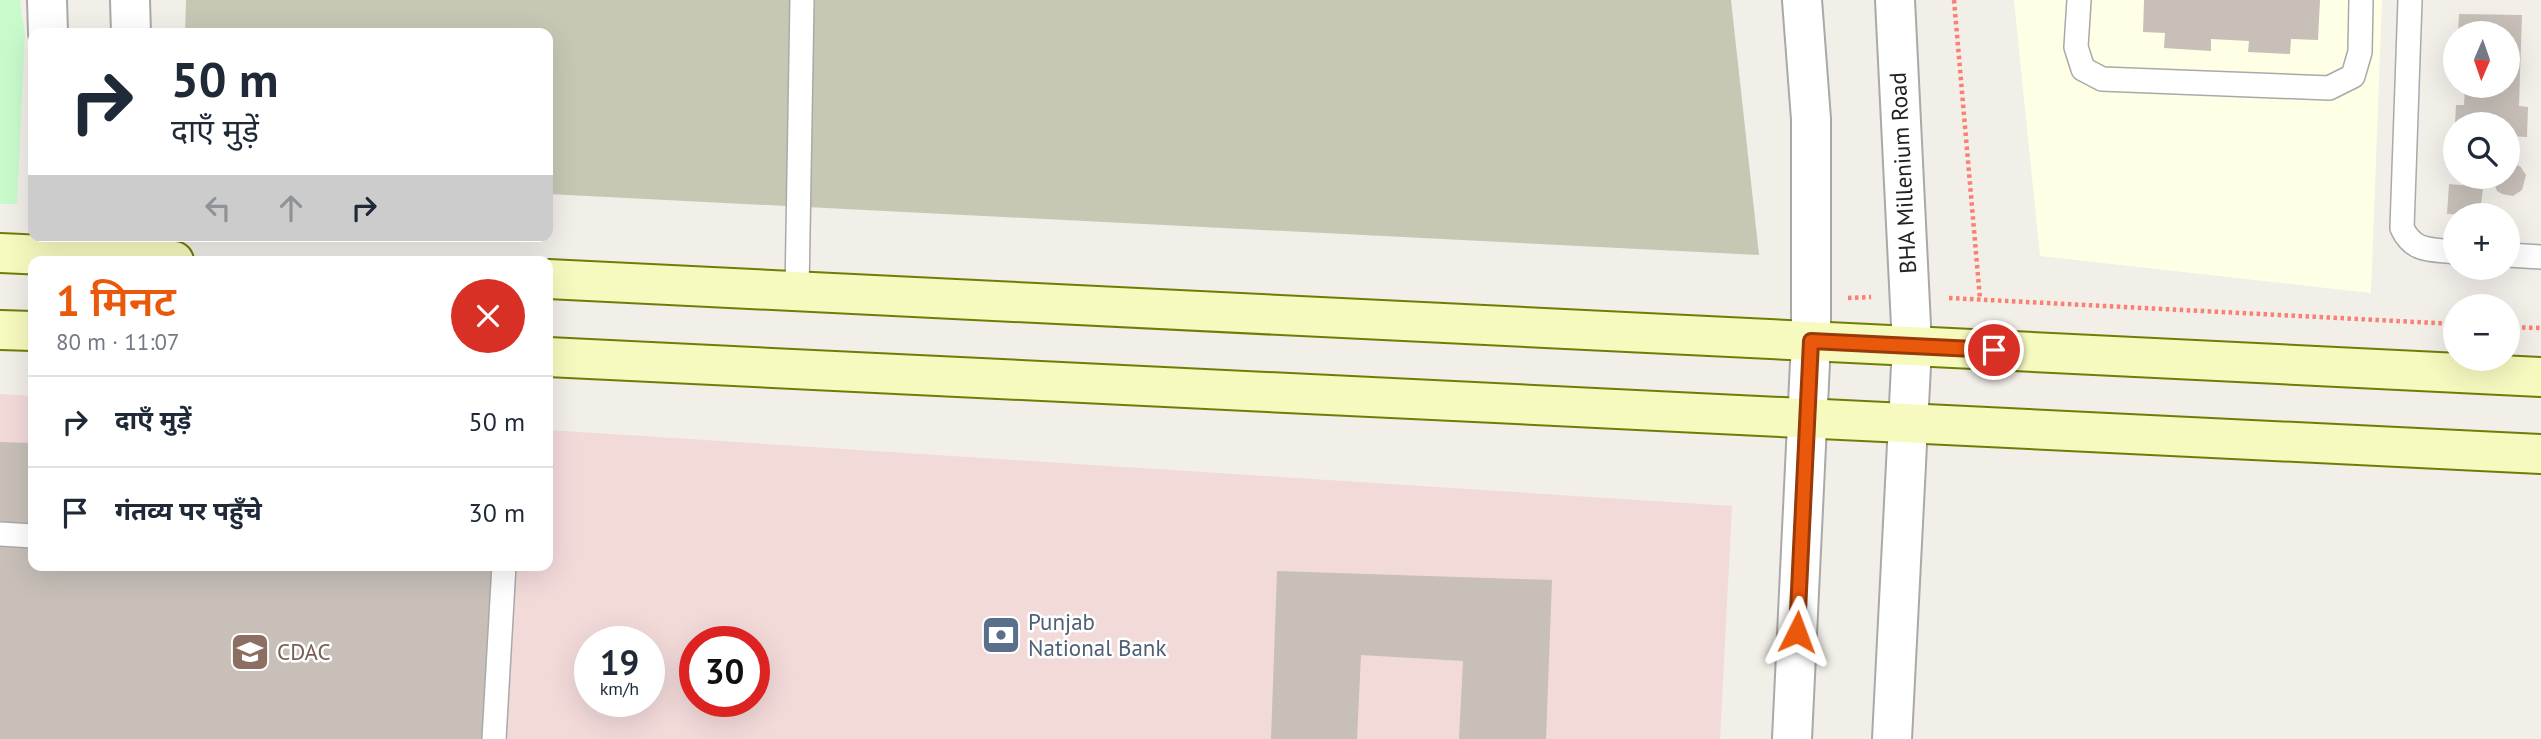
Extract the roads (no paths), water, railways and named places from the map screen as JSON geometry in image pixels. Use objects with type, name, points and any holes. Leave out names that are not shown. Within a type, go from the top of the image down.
[{"type":"street","points":[[47,0],[48,28]]},
{"type":"street","points":[[130,0],[131,28]]},
{"type":"street","points":[[1792,739],[1811,341],[1811,118],[1802,0]]},
{"type":"street","name":"BHA Millenium Road","points":[[1892,739],[1912,346],[1895,0]]},
{"type":"street","points":[[0,253],[115,252],[141,256]]},
{"type":"street","points":[[553,279],[2541,377]]},
{"type":"street","points":[[0,330],[28,331]]},
{"type":"street","points":[[553,357],[2541,454]]},
{"type":"lane","points":[[797,292],[802,0]]},
{"type":"lane","points":[[2079,0],[2076,47],[2083,69],[2102,79],[2329,88],[2353,76],[2360,52],[2361,0]]},
{"type":"lane","points":[[2410,0],[2402,228],[2408,241],[2422,249],[2443,251]]},
{"type":"lane","points":[[2520,256],[2541,257]]},
{"type":"lane","points":[[0,534],[28,536]]},
{"type":"lane","points":[[494,739],[504,571]]},
{"type":"place","name":"Punjab National Bank","points":[[1001,635]]},
{"type":"place","name":"CDAC","points":[[250,652]]}]
